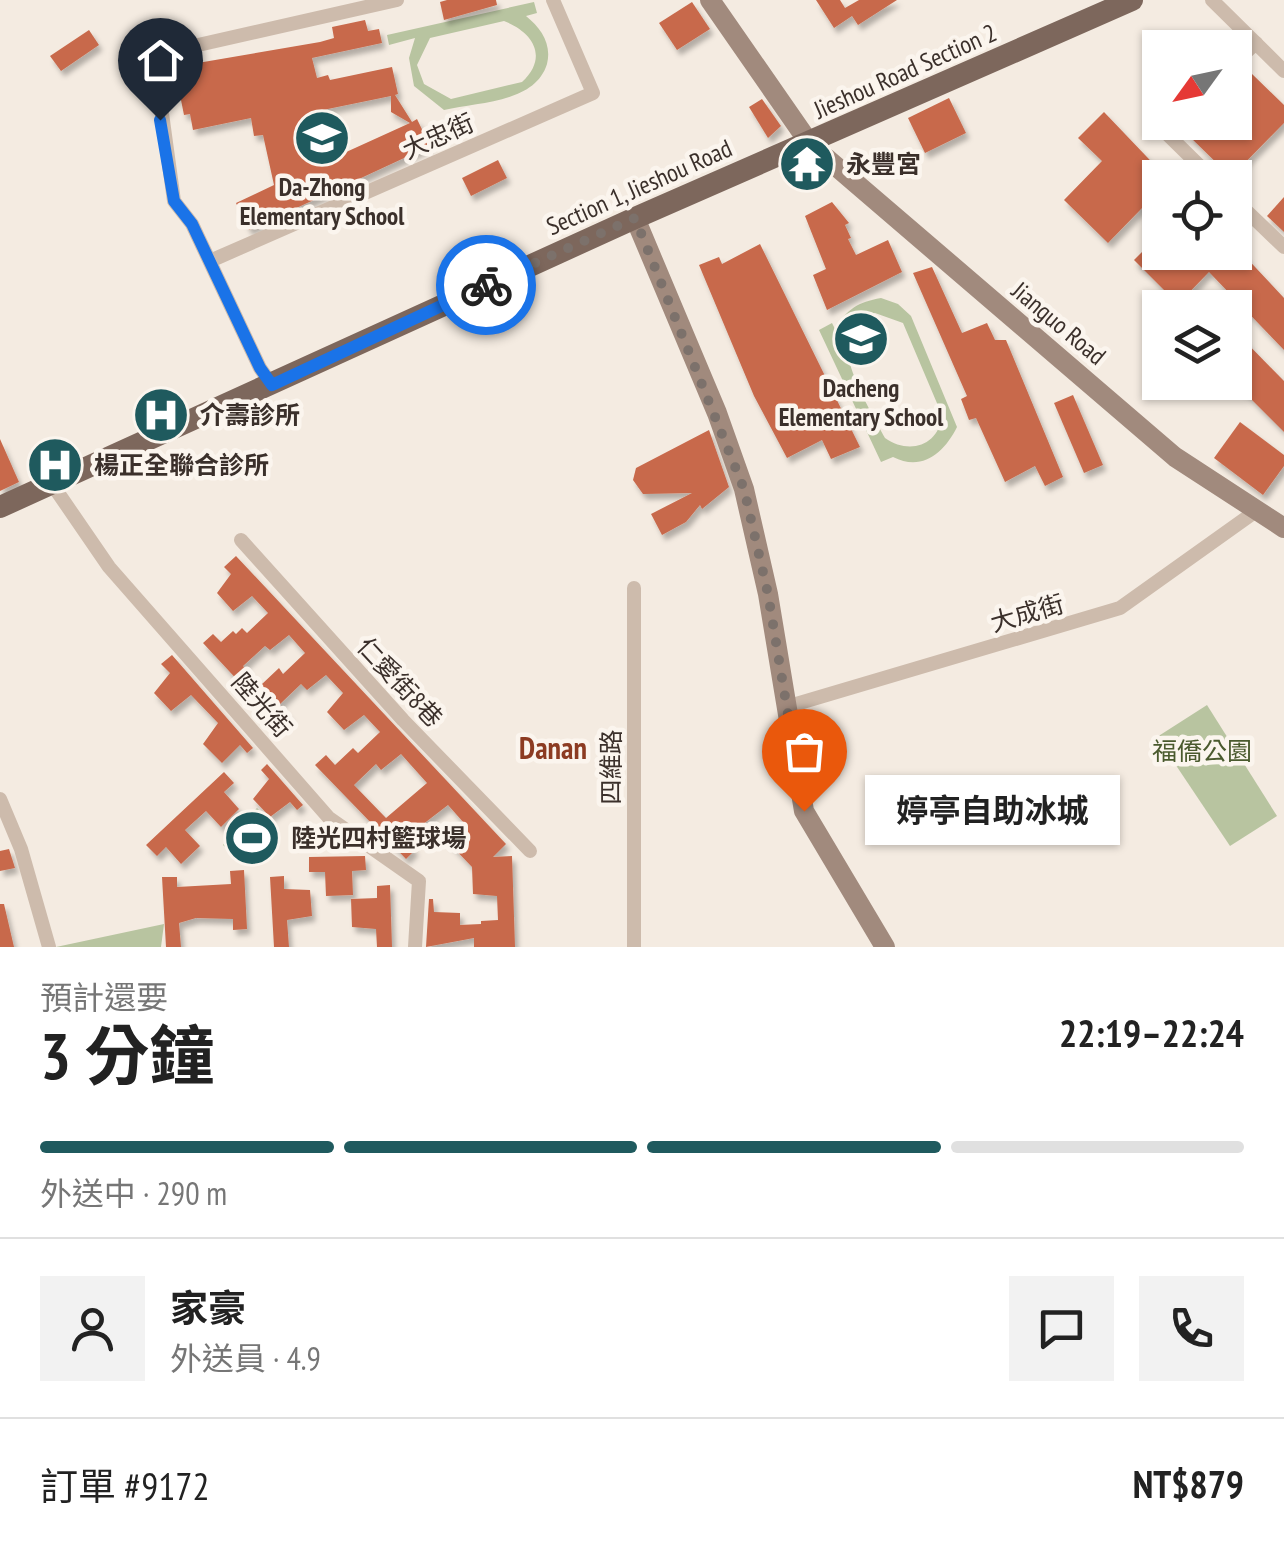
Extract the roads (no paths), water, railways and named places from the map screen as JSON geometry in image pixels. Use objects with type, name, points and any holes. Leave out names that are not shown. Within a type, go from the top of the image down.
[{"type":"main road","name":"Jieshou Road Section 2","points":[[810,144],[1132,0]]},
{"type":"main road","name":"Section 1, Jieshou Road","points":[[0,507],[635,218],[810,144]]},
{"type":"street","points":[[272,385],[260,368],[192,224],[174,201],[154,55],[397,0]]},
{"type":"street","name":"大忠街","points":[[210,261],[592,93],[553,0]]},
{"type":"street","name":"Jianguo Road","points":[[710,0],[810,144],[1175,457],[1284,528]]},
{"type":"street","points":[[1212,0],[1284,71]]},
{"type":"street","points":[[1252,47],[1256,43]]},
{"type":"street","points":[[1179,140],[1196,160]]},
{"type":"street","points":[[1252,216],[1284,247]]},
{"type":"street","points":[[635,218],[744,489],[768,594],[804,811],[885,947]]},
{"type":"street","name":"陸光街","points":[[52,484],[110,567],[329,818],[419,881],[415,947]]},
{"type":"street","name":"大成街","points":[[786,707],[1120,608],[1256,511]]},
{"type":"street","name":"仁愛街8巷","points":[[241,540],[403,720],[530,851]]},
{"type":"street","name":"四維路","points":[[634,588],[634,947]]},
{"type":"street","points":[[0,799],[20,848],[49,947]]},
{"type":"place","name":"Da-Zhong Elementary School","points":[[322,138]]},
{"type":"place","name":"永豐宮","points":[[807,164]]},
{"type":"place","name":"Dacheng Elementary School","points":[[861,339]]},
{"type":"place","name":"介壽診所","points":[[161,415]]},
{"type":"place","name":"楊正全聯合診所","points":[[55,465]]},
{"type":"place","name":"婷亭自助冰城","points":[[804,811]]},
{"type":"place","name":"陸光四村籃球場","points":[[252,838]]},
{"type":"district","name":"Danan","points":[[553,747]]},
{"type":"park label","name":"福僑公園","points":[[1202,751]]}]
